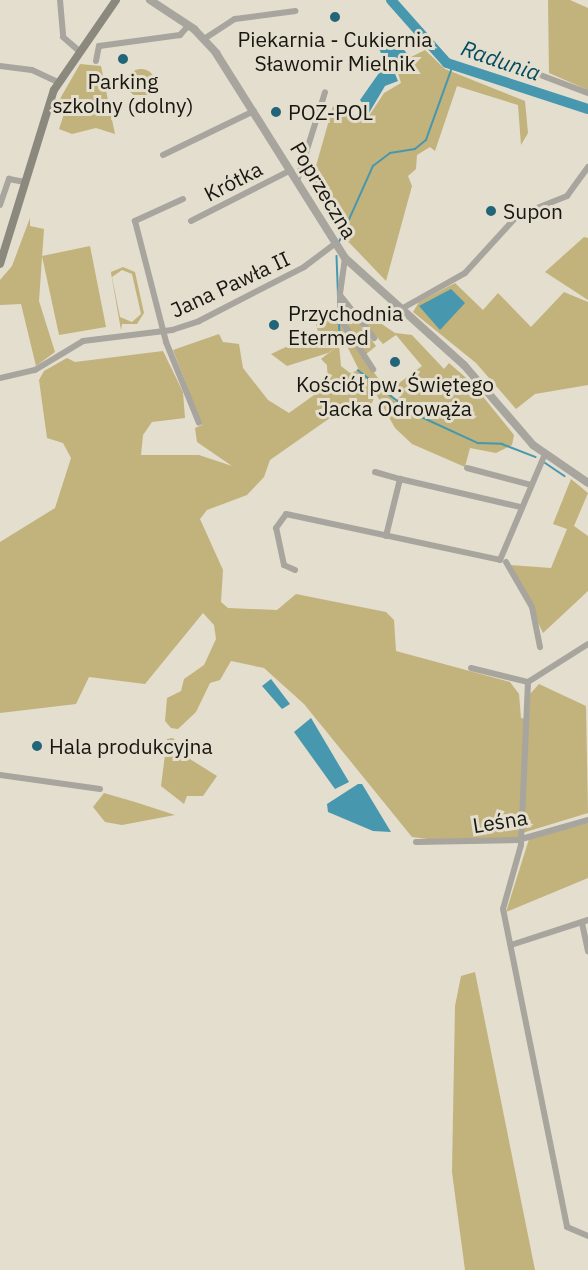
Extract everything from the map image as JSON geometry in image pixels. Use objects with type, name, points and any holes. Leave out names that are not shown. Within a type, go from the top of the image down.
[{"type":"main road","points":[[0,264],[58,82],[78,50],[116,0]]},
{"type":"street","points":[[60,0],[63,37],[78,50]]},
{"type":"street","name":"Poprzeczna","points":[[150,0],[189,25],[204,39],[254,111],[291,170],[333,245],[489,390],[544,454],[588,483]]},
{"type":"street","points":[[204,39],[234,19],[295,11]]},
{"type":"street","points":[[96,61],[99,46],[178,36],[189,25]]},
{"type":"street","points":[[0,66],[32,70],[58,82]]},
{"type":"street","points":[[535,73],[588,93]]},
{"type":"street","points":[[297,181],[325,92]]},
{"type":"street","points":[[163,155],[254,111]]},
{"type":"street","points":[[403,308],[465,273],[518,216],[567,196],[588,167]]},
{"type":"street","name":"Krótka","points":[[191,221],[291,170]]},
{"type":"street","points":[[0,206],[9,179],[25,182]]},
{"type":"street","points":[[183,199],[135,221],[164,332],[199,423]]},
{"type":"street","name":"Jana Pawła II","points":[[0,378],[15,379],[35,370],[82,341],[164,332],[226,308],[333,245]]},
{"type":"street","points":[[345,258],[340,295],[340,320],[373,369]]},
{"type":"street","points":[[340,295],[374,338]]},
{"type":"street","points":[[295,570],[284,565],[276,528],[286,514],[500,560],[520,507],[544,454]]},
{"type":"street","points":[[467,468],[531,485]]},
{"type":"street","points":[[375,472],[520,507]]},
{"type":"street","points":[[386,536],[400,479]]},
{"type":"street","points":[[506,562],[532,607],[540,647]]},
{"type":"street","points":[[471,669],[528,682],[588,644]]},
{"type":"street","points":[[528,682],[518,869],[503,901],[567,1227],[588,1236]]},
{"type":"street","points":[[0,775],[100,789]]},
{"type":"street","name":"Leśna","points":[[416,842],[481,844],[521,838],[588,820]]},
{"type":"street","points":[[511,945],[585,921],[588,951]]},
{"type":"shaded area","points":[[548,0],[570,0],[588,8],[588,90],[549,73]]},
{"type":"shaded area","points":[[425,50],[445,69],[525,101],[528,133],[521,145],[518,105],[457,86],[435,151],[430,147],[417,155],[416,169],[408,176],[412,186],[386,281],[339,232],[312,180],[333,106],[338,114],[369,116],[384,93],[401,83],[398,73],[411,57]]},
{"type":"shaded area","points":[[80,64],[101,66],[115,134],[96,128],[72,134],[59,129],[65,111],[58,109],[61,97]]},
{"type":"shaded area","points":[[141,69],[151,73],[155,83],[151,93],[141,97],[131,93],[127,83],[131,73]]},
{"type":"shaded area","points":[[30,218],[30,226],[44,229],[39,301],[55,352],[36,366],[21,304],[0,305],[0,280],[12,266]]},
{"type":"shaded area","points":[[584,237],[588,238],[588,300],[545,272]]},
{"type":"shaded area","points":[[90,246],[106,327],[59,335],[42,256]]},
{"type":"shaded area","points":[[110,267],[111,272],[123,267],[135,272],[144,313],[137,324],[122,324],[121,330]],"holes":[[[122,270],[132,274],[141,314],[132,322],[120,317],[112,277]]]},
{"type":"shaded area","points":[[455,283],[483,310],[498,293],[531,327],[564,292],[588,302],[588,385],[535,394],[516,409],[476,363],[413,312],[419,302]]},
{"type":"shaded area","points":[[341,300],[376,346],[365,355],[342,319]]},
{"type":"shaded area","points":[[360,309],[395,333],[412,335],[444,369],[449,363],[472,383],[514,435],[512,445],[496,453],[470,448],[465,467],[412,444],[395,428],[376,394],[369,409],[338,404],[337,413],[270,460],[264,477],[247,495],[207,510],[200,519],[223,570],[221,602],[228,608],[277,610],[296,594],[386,612],[394,620],[396,651],[510,682],[519,694],[521,718],[527,719],[530,694],[539,684],[586,706],[588,813],[519,834],[519,839],[467,844],[412,837],[304,704],[264,668],[231,661],[220,680],[210,683],[196,712],[178,729],[171,728],[165,721],[167,698],[181,691],[184,679],[204,665],[216,639],[214,625],[203,613],[145,684],[89,677],[76,704],[0,713],[0,542],[55,508],[71,458],[63,443],[47,438],[39,380],[44,371],[67,358],[75,362],[163,351],[183,392],[185,418],[152,422],[143,435],[141,455],[199,455],[232,466],[197,442],[195,428],[202,425],[173,350],[219,334],[223,342],[239,344],[243,368],[268,400],[289,413],[328,385],[327,365],[321,359],[339,345],[341,366],[350,373],[359,370],[345,342],[350,340],[395,401],[402,395],[395,386],[422,366],[396,335],[383,344],[356,314]]},
{"type":"shaded area","points":[[339,313],[349,338],[328,353],[287,366],[271,354],[318,332],[314,315]]},
{"type":"shaded area","points":[[571,479],[588,493],[574,526],[588,536],[588,591],[543,633],[510,565],[551,568],[567,529],[553,524]]},
{"type":"shaded area","points":[[173,738],[178,744],[174,749],[217,776],[203,796],[187,796],[184,804],[161,786],[167,739]]},
{"type":"shaded area","points":[[104,793],[175,815],[122,825],[105,822],[93,807]]},
{"type":"shaded area","points":[[588,823],[588,878],[506,912],[529,839]]},
{"type":"shaded area","points":[[475,972],[535,1270],[465,1270],[452,1172],[455,1006],[461,976]]},
{"type":"water","points":[[392,34],[408,55],[393,69],[398,81],[385,86],[369,113],[360,100],[386,63],[377,45]]},
{"type":"water","points":[[451,289],[465,303],[440,330],[419,306]]},
{"type":"water","points":[[271,679],[290,704],[282,709],[262,686]]},
{"type":"water","points":[[311,718],[349,782],[335,789],[294,732]]},
{"type":"water","points":[[358,784],[362,784],[391,832],[373,831],[328,812],[327,804]]},
{"type":"waterway","name":"Radunia","points":[[391,0],[447,63],[588,109]]},
{"type":"waterway","points":[[339,242],[373,166],[390,153],[415,149],[426,140],[453,65]]},
{"type":"waterway","points":[[337,256],[340,335]]},
{"type":"waterway","points":[[358,370],[413,413],[478,443],[502,444],[536,457]]},
{"type":"waterway","points":[[544,462],[565,476]]},
{"type":"place","name":"Piekarnia - Cukiernia Sławomir Mielnik","points":[[335,17]]},
{"type":"place","name":"Parking szkolny (dolny)","points":[[123,59]]},
{"type":"place","name":"POZ-POL","points":[[276,112]]},
{"type":"place","name":"Supon","points":[[491,211]]},
{"type":"place","name":"Przychodnia Etermed","points":[[274,325]]},
{"type":"place","name":"Kościół pw. Świętego Jacka Odrowąża","points":[[395,362]]},
{"type":"place","name":"Hala produkcyjna","points":[[37,746]]}]
